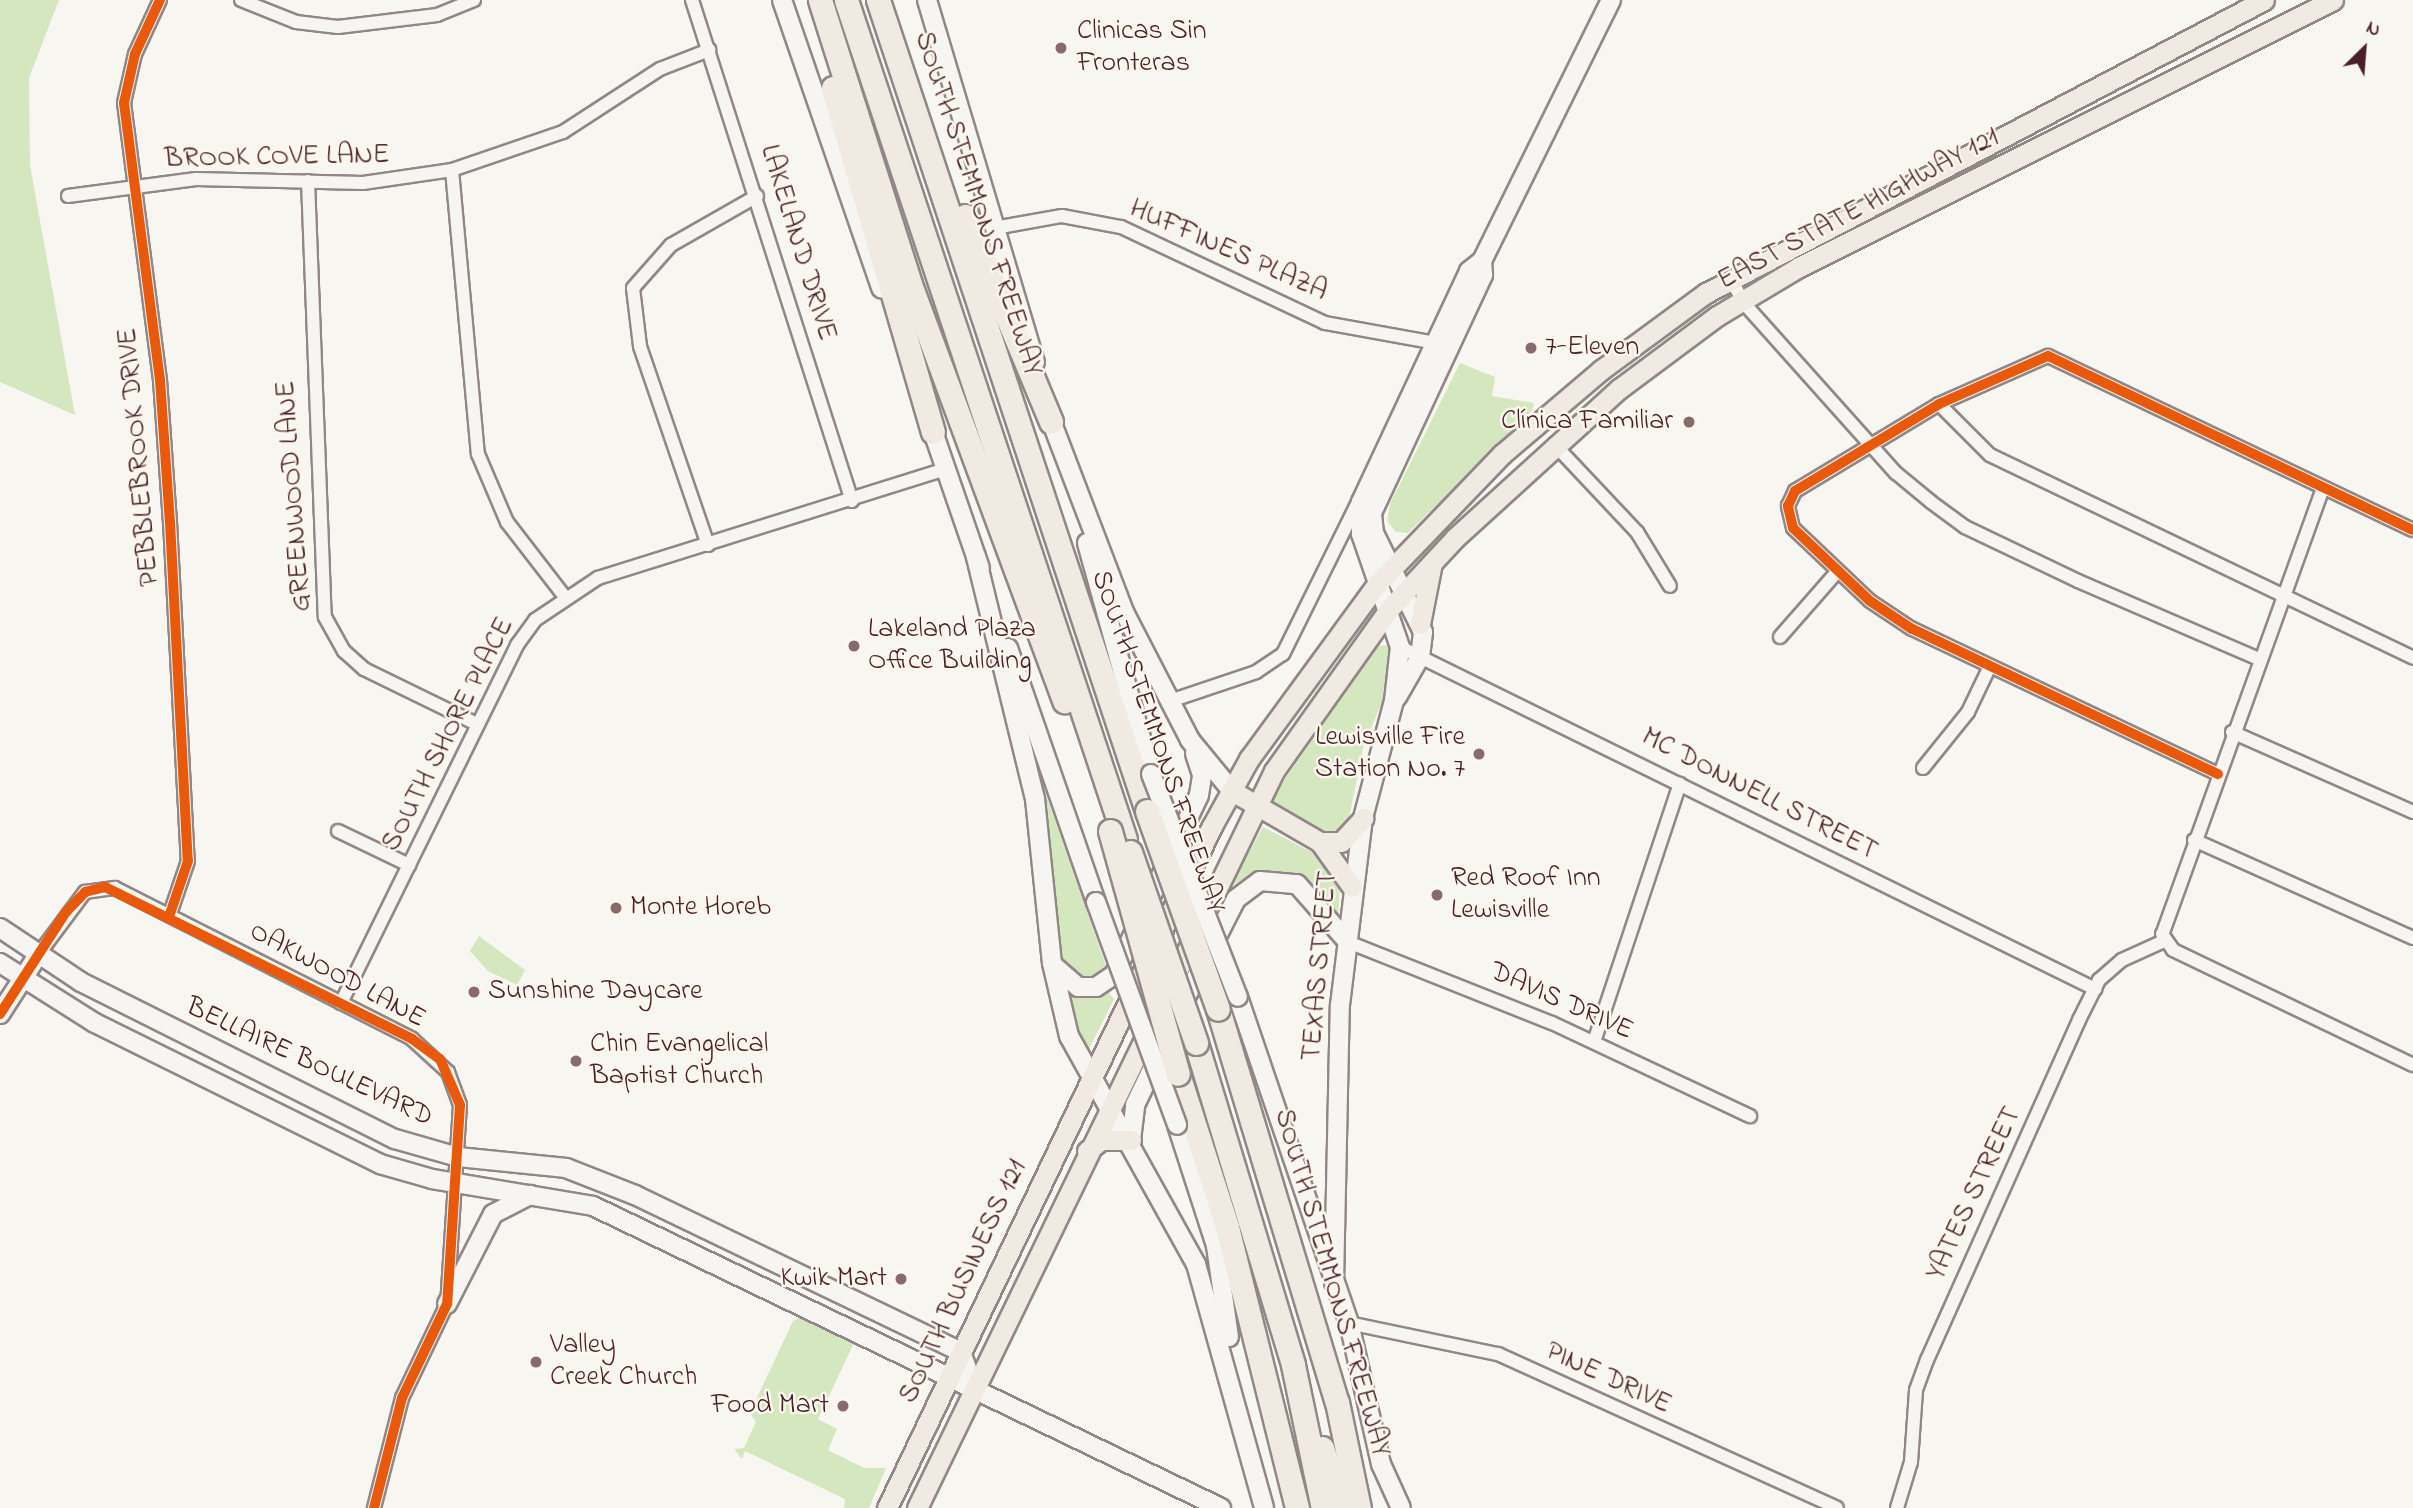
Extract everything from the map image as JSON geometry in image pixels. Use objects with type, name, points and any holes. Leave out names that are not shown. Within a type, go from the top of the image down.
[{"type":"highway","points":[[810,0],[933,432]]},
{"type":"highway","points":[[820,0],[910,284],[1002,522],[1196,1043],[1293,1365],[1342,1508]]},
{"type":"highway","points":[[846,0],[927,242],[1117,835],[1178,1074],[1227,1227],[1297,1508]]},
{"type":"highway","name":"SOUTH STEMMONS FREEWAY","points":[[878,0],[1147,811],[1218,1009],[1337,1402],[1359,1508]]},
{"type":"highway","points":[[886,25],[1051,422]]},
{"type":"highway","points":[[927,242],[1002,482],[1002,522]]},
{"type":"highway","points":[[1293,1365],[1323,1508]]},
{"type":"main road","points":[[782,0],[1096,902],[1177,1125],[1216,1246],[1239,1402]]},
{"type":"main road","name":"SOUTH STEMMONS FREEWAY","points":[[928,0],[1000,227],[1051,422],[1069,472],[1124,612],[1190,740],[1232,791]]},
{"type":"main road","points":[[1420,624],[1407,590],[1372,526],[1375,486],[1443,345],[1483,275],[1482,261],[1611,0]]},
{"type":"main road","name":"EAST STATE HIGHWAY 121","points":[[1090,1080],[1232,791],[1378,583],[1556,408],[1662,322],[1731,278],[1922,175],[2264,0]]},
{"type":"main road","name":"EAST STATE HIGHWAY 121","points":[[1107,1107],[1256,808],[1288,750],[1390,608],[1432,562],[1555,444],[1648,365],[1742,302],[1936,200],[2333,0]]},
{"type":"main road","points":[[2224,20],[2239,47]]},
{"type":"main road","points":[[2118,73],[2128,103]]},
{"type":"main road","points":[[1922,175],[1936,200]]},
{"type":"main road","name":"SOUTH STEMMONS FREEWAY","points":[[1069,472],[1151,774],[1238,997],[1349,1323],[1381,1464],[1401,1508]]},
{"type":"main road","name":"TEXAS STREET","points":[[1334,1283],[1336,1056],[1352,887],[1363,818],[1394,701],[1400,647],[1390,608],[1361,534],[1375,486]]},
{"type":"main road","points":[[976,557],[1035,799],[1052,963],[1069,1036],[1090,1080],[1132,1140],[1196,1264],[1239,1402],[1264,1508]]},
{"type":"main road","points":[[1420,657],[1420,624],[1432,562]]},
{"type":"main road","name":"TEXAS STREET","points":[[1394,701],[1420,657]]},
{"type":"main road","points":[[1052,963],[1062,980],[1078,987],[1096,987],[1114,975],[1199,795],[1202,775],[1190,740]]},
{"type":"main road","points":[[1232,791],[1256,808],[1320,842],[1352,887]]},
{"type":"main road","points":[[1320,842],[1341,842],[1363,818]]},
{"type":"main road","points":[[1132,1140],[1135,1105],[1230,910],[1248,887],[1272,878],[1297,884],[1348,942]]},
{"type":"main road","name":"BELLAIRE BOULEVARD","points":[[0,928],[38,955],[365,1125],[458,1157],[566,1168],[686,1219],[961,1352]]},
{"type":"main road","points":[[0,1014],[38,955]]},
{"type":"main road","name":"BELLAIRE BOULEVARD","points":[[0,963],[95,1023],[345,1148],[393,1169],[456,1184],[536,1193],[593,1206],[1221,1508]]},
{"type":"main road","name":"SOUTH BUSINESS 121","points":[[887,1508],[1090,1080]]},
{"type":"main road","name":"SOUTH BUSINESS 121","points":[[917,1508],[1107,1107]]},
{"type":"main road","points":[[1086,1152],[1101,1140],[1132,1140]]},
{"type":"main road","points":[[447,1304],[493,1214],[536,1193]]},
{"type":"main road","points":[[1035,1196],[1045,1207],[1037,1258]]},
{"type":"main road","points":[[673,1244],[686,1219]]},
{"type":"main road","points":[[961,1352],[974,1388]]},
{"type":"street","name":"PEBBLEBROOK DRIVE","points":[[160,0],[125,85],[134,187],[160,380],[188,861],[170,915]]},
{"type":"street","points":[[241,0],[296,22],[338,27],[437,15],[474,0]]},
{"type":"street","name":"LAKELAND DRIVE","points":[[692,0],[757,195],[852,501]]},
{"type":"street","name":"BROOK COVE LANE","points":[[68,196],[196,178],[363,183],[452,170],[563,132],[660,69],[709,50]]},
{"type":"street","points":[[452,170],[478,454],[507,522],[565,597]]},
{"type":"street","name":"GREENWOOD LANE","points":[[308,181],[306,264],[325,617],[344,651],[364,669],[477,724]]},
{"type":"street","points":[[708,545],[640,346],[633,288],[664,250],[757,195]]},
{"type":"street","name":"HUFFINES PLAZA","points":[[1000,227],[1062,216],[1121,227],[1325,323],[1443,345]]},
{"type":"street","points":[[1731,278],[1742,302],[1896,474],[1965,527],[2259,659]]},
{"type":"street","points":[[2218,774],[1912,629],[1836,573],[1793,528],[1788,506],[1801,485],[1939,404],[2048,356],[2413,530]]},
{"type":"street","points":[[1939,404],[1990,454],[2413,658]]},
{"type":"street","points":[[1555,444],[1637,532],[1670,586]]},
{"type":"street","name":"SOUTH SHORE PLACE","points":[[341,1003],[517,645],[535,620],[565,597],[598,578],[852,501],[946,469]]},
{"type":"street","points":[[1170,701],[1256,672],[1283,654],[1375,486]]},
{"type":"street","points":[[2323,488],[2165,917],[2164,942],[2413,1065]]},
{"type":"street","points":[[1780,637],[1836,573]]},
{"type":"street","name":"MC DONNELL STREET","points":[[1400,647],[2095,989]]},
{"type":"street","points":[[1923,768],[1968,712],[1990,666]]},
{"type":"street","points":[[2232,732],[2413,812]]},
{"type":"street","points":[[1594,1042],[1680,784]]},
{"type":"street","points":[[338,831],[409,865]]},
{"type":"street","points":[[2194,840],[2413,938]]},
{"type":"street","name":"OAKWOOD LANE","points":[[38,955],[86,892],[115,888],[341,1003],[440,1059],[460,1105],[447,1304],[406,1389],[374,1508]]},
{"type":"street","name":"DAVIS DRIVE","points":[[1348,942],[1594,1042],[1750,1116]]},
{"type":"street","name":"YATES STREET","points":[[1897,1508],[1911,1462],[1916,1390],[1927,1360],[2095,989],[2122,960],[2164,942]]},
{"type":"street","name":"PINE DRIVE","points":[[1349,1323],[1498,1354],[1838,1508]]},
{"type":"green space","points":[[0,0],[59,0],[29,78],[30,165],[75,415],[0,382]]},
{"type":"green space","points":[[1460,363],[1495,377],[1492,396],[1534,403],[1532,411],[1408,533],[1396,532],[1387,521],[1390,504]]},
{"type":"green space","points":[[1388,645],[1393,650],[1391,682],[1364,744],[1346,833],[1332,839],[1273,807],[1272,798],[1377,646]]},
{"type":"green space","points":[[1035,763],[1107,969],[1097,980],[1081,983],[1064,975]]},
{"type":"green space","points":[[1263,827],[1327,860],[1340,881],[1338,920],[1284,873],[1259,872],[1231,885]]},
{"type":"green space","points":[[479,936],[525,970],[517,985],[488,971],[470,951]]},
{"type":"green space","points":[[1107,990],[1114,999],[1086,1055],[1069,994]]},
{"type":"green space","points":[[801,1317],[854,1343],[818,1419],[837,1429],[828,1450],[864,1468],[886,1468],[869,1508],[844,1508],[845,1499],[745,1451],[742,1459],[734,1449],[744,1448],[756,1422],[750,1413],[793,1321]]},
{"type":"cycle path","points":[[160,0],[135,54],[124,103],[160,380],[170,522],[188,861],[170,914]]},
{"type":"cycle path","points":[[2218,774],[1912,629],[1870,601],[1793,528],[1788,506],[1795,491],[1939,404],[2048,356],[2413,530]]},
{"type":"cycle path","points":[[0,1014],[66,912],[85,892],[105,887],[412,1039],[440,1059],[460,1105],[447,1304],[402,1398],[374,1508]]},
{"type":"place","name":"Clinicas Sin Fronteras","points":[[1061,48]]},
{"type":"place","name":"7-Eleven","points":[[1531,348]]},
{"type":"place","name":"Clínica Familiar","points":[[1689,422]]},
{"type":"place","name":"Lakeland Plaza Office Building","points":[[854,646]]},
{"type":"place","name":"Lewisville Fire Station No. 7","points":[[1479,754]]},
{"type":"place","name":"Red Roof Inn Lewisville","points":[[1437,895]]},
{"type":"place","name":"Monte Horeb","points":[[616,908]]},
{"type":"place","name":"Sunshine Daycare","points":[[474,992]]},
{"type":"place","name":"Chin Evangelical Baptist Church","points":[[576,1061]]},
{"type":"place","name":"Kwik Mart","points":[[901,1279]]},
{"type":"place","name":"Valley Creek Church","points":[[536,1362]]},
{"type":"place","name":"Food Mart","points":[[843,1406]]}]
